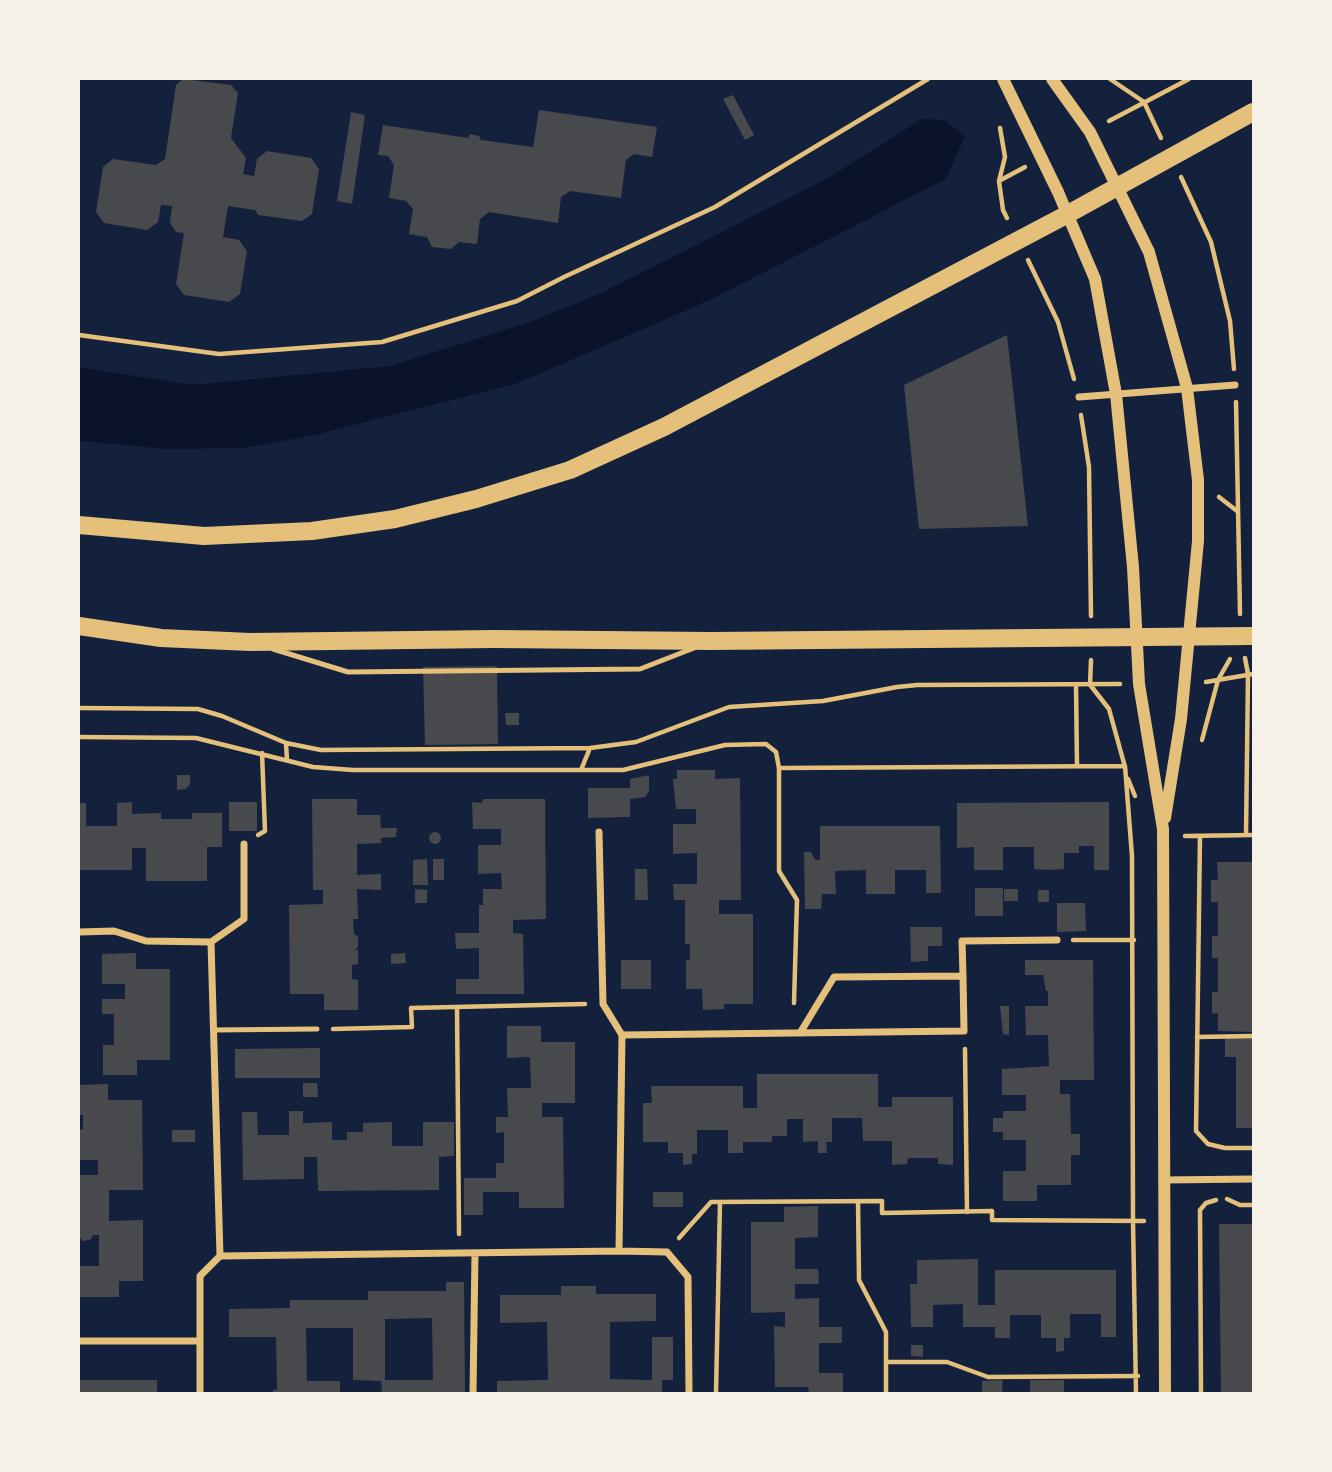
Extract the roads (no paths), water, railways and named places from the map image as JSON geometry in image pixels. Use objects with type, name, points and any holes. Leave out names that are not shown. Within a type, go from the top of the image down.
[{"type":"main road","points":[[79,525],[204,536],[312,531],[395,519],[477,499],[570,470],[664,427],[1068,214],[1253,112]]},
{"type":"main road","points":[[79,626],[161,638],[250,642],[1247,636]]},
{"type":"street","points":[[1003,79],[1068,214],[1095,279],[1116,394],[1133,567],[1139,684],[1163,833]]},
{"type":"street","points":[[1052,79],[1090,132],[1149,252],[1187,387],[1198,480],[1198,541],[1181,719],[1163,833],[1166,1393]]},
{"type":"street","points":[[1079,397],[1235,385]]},
{"type":"street","points":[[599,832],[603,1004],[622,1035],[619,1251]]},
{"type":"street","points":[[79,932],[114,931],[146,942],[211,942],[244,919],[243,844]]},
{"type":"street","points":[[622,1035],[964,1031],[962,941],[1057,940]]},
{"type":"street","points":[[201,1393],[201,1276],[220,1256],[211,942]]},
{"type":"street","points":[[797,1033],[834,977],[963,976]]},
{"type":"street","points":[[1164,1180],[1253,1179]]},
{"type":"street","points":[[220,1256],[667,1252],[688,1277],[689,1393]]},
{"type":"street","points":[[473,1393],[475,1253]]},
{"type":"street","points":[[79,1341],[201,1341]]},
{"type":"lane","points":[[250,642],[348,672],[640,669],[711,641]]},
{"type":"lane","points":[[213,1030],[317,1029]]},
{"type":"water","points":[[922,119],[944,120],[965,136],[946,179],[708,301],[518,383],[311,436],[241,448],[167,449],[79,441],[79,367],[191,385],[390,366],[530,322],[599,294],[825,180]]}]
